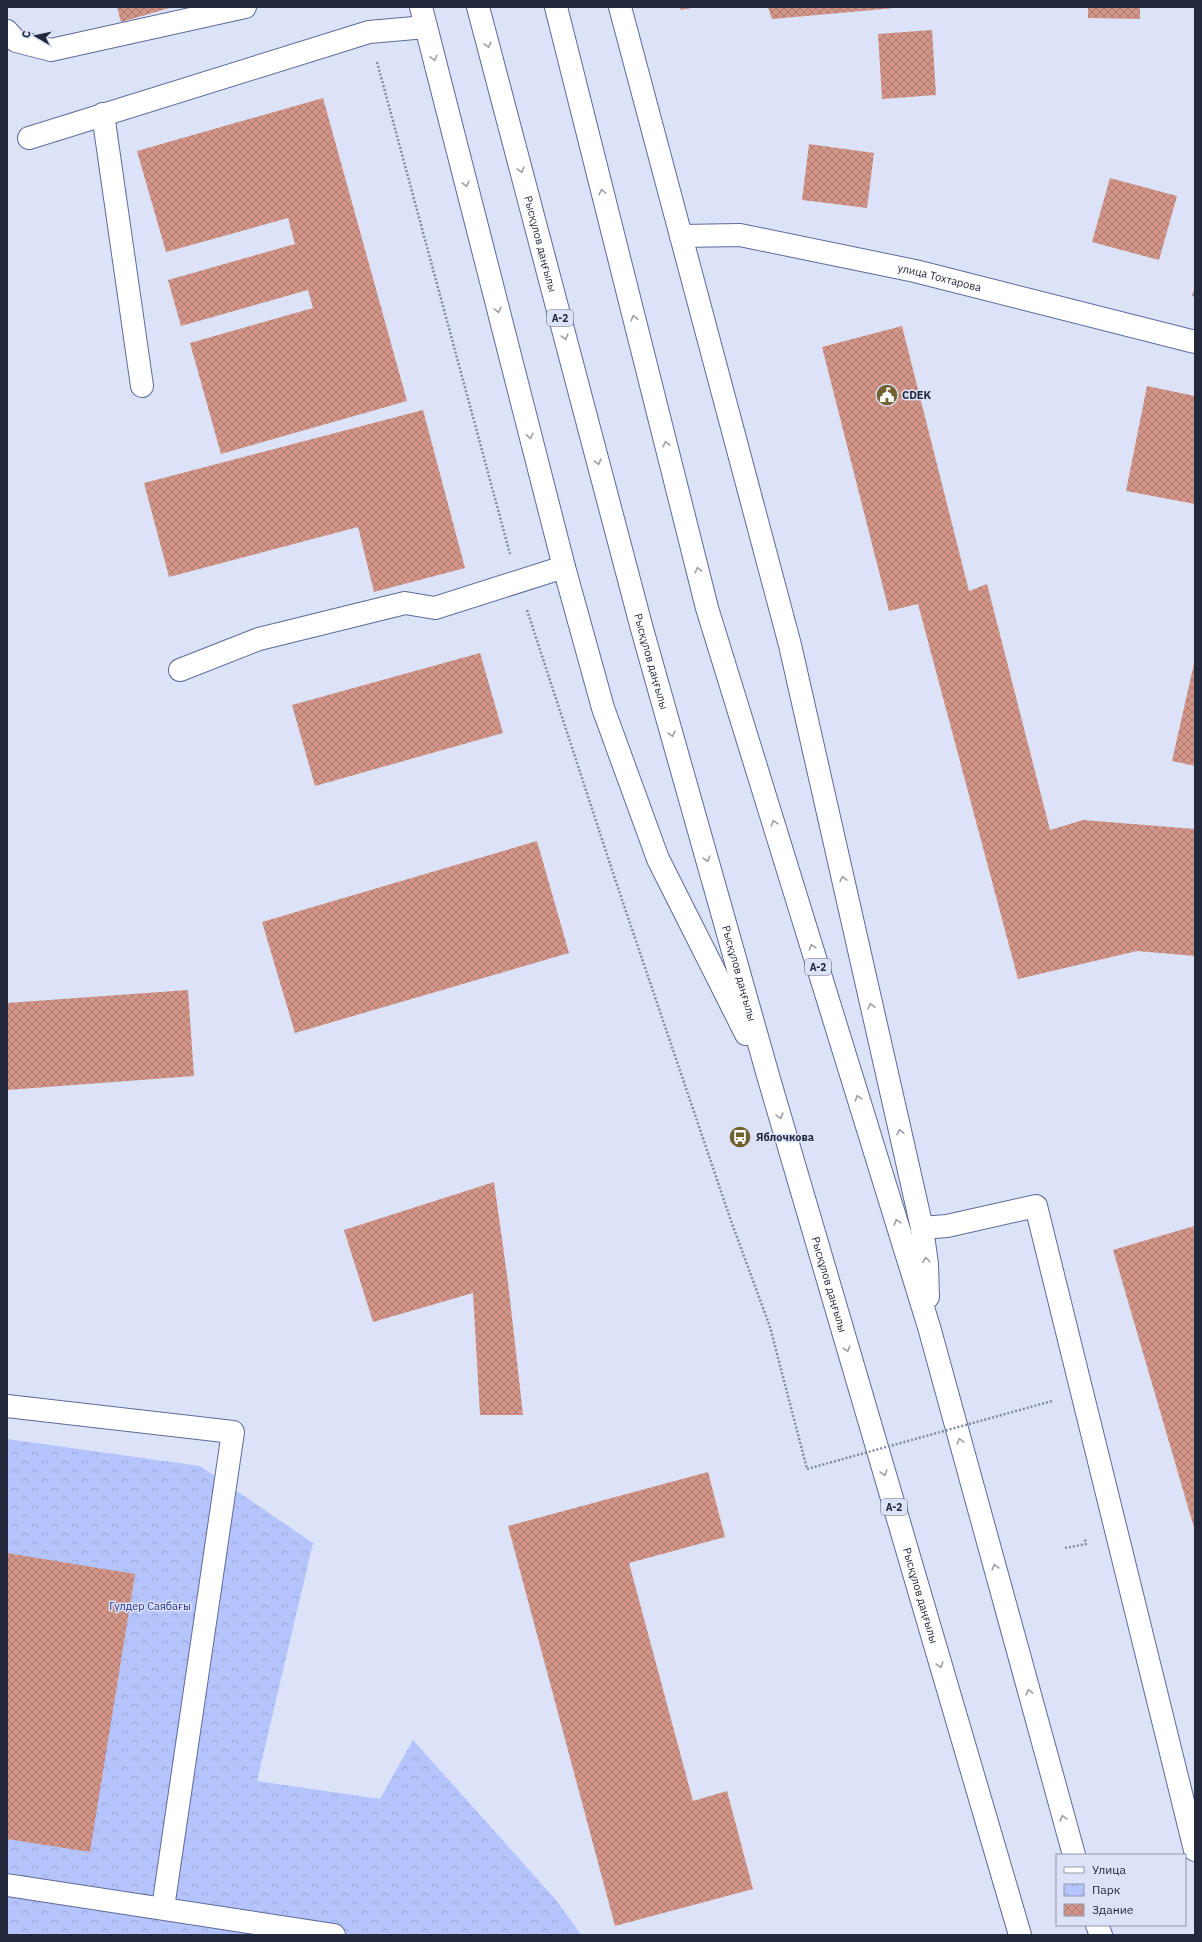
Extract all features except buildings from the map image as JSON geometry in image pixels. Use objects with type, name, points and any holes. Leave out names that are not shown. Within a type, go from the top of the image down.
[{"type":"main road","points":[[7,31],[16,41],[51,50],[245,7]]},
{"type":"main road","name":"Рысқұлов даңғылы","points":[[478,7],[642,629],[769,1079],[1020,1935]]},
{"type":"main road","name":"A-2","points":[[556,7],[707,608],[929,1327],[1074,1854]]},
{"type":"main road","points":[[620,7],[790,645],[922,1228],[927,1264],[929,1327]]},
{"type":"main road","points":[[30,138],[369,32],[423,17],[564,567],[603,708],[658,859],[769,1079]]},
{"type":"main road","points":[[103,114],[142,386]]},
{"type":"main road","name":"улица Тохтарова","points":[[681,236],[740,235],[915,271],[1195,342]]},
{"type":"main road","points":[[180,670],[260,639],[405,603],[435,608],[564,567]]},
{"type":"main road","points":[[922,1228],[947,1226],[1036,1206],[1195,1850]]},
{"type":"main road","points":[[7,1406],[233,1432],[163,1908]]},
{"type":"main road","points":[[7,1885],[334,1935]]},
{"type":"path","points":[[369,32],[517,582],[730,1218],[770,1327],[807,1469],[1052,1401]]},
{"type":"path","points":[[1065,1548],[1086,1544]]},
{"type":"green space","name":"Гүлдер Саябағы","points":[[7,1439],[200,1466],[313,1543],[257,1781],[380,1799],[413,1740],[556,1900],[581,1935],[7,1935]]},
{"type":"place","name":"CDEK","points":[[887,395]]},
{"type":"place","name":"Яблочкова","points":[[740,1137]]}]
